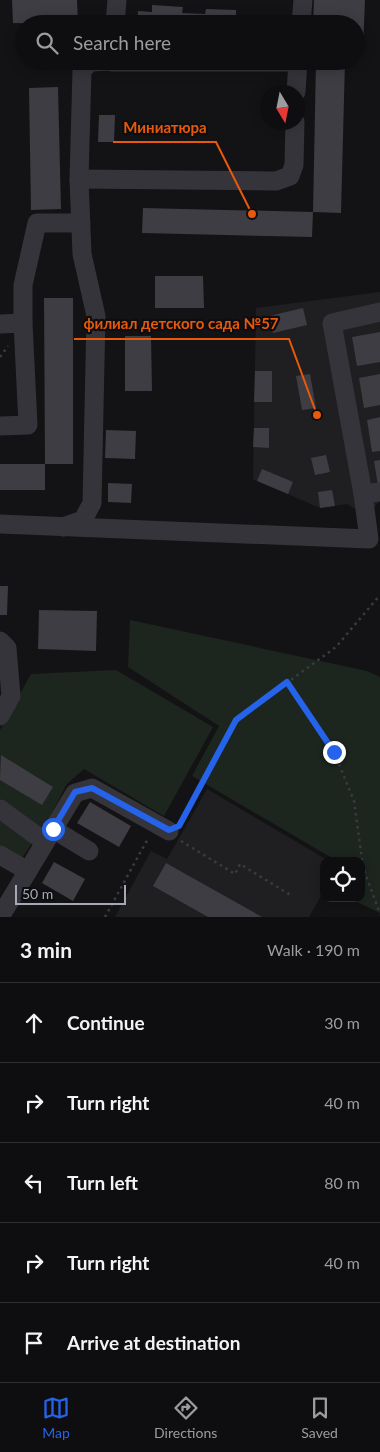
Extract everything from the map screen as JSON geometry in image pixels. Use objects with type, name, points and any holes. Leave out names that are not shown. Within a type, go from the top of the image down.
[{"type":"street","points":[[116,15],[117,0]]},
{"type":"street","points":[[302,15],[303,0]]},
{"type":"street","points":[[63,527],[83,520],[92,503],[96,316],[82,254],[79,179],[82,70]]},
{"type":"street","points":[[296,85],[297,70]]},
{"type":"street","points":[[79,179],[276,181],[290,176],[294,164],[295,130]]},
{"type":"street","points":[[0,426],[28,425],[23,285],[37,223],[81,223]]},
{"type":"street","points":[[0,524],[374,539],[372,493],[332,324],[380,312]]},
{"type":"street","points":[[0,324],[23,323]]},
{"type":"street","points":[[0,641],[7,648],[11,696],[0,716]]},
{"type":"street","points":[[0,917],[75,792],[92,788],[173,835]]},
{"type":"street","points":[[0,809],[49,835],[89,851]]},
{"type":"street","points":[[0,855],[28,871]]},
{"type":"path","points":[[104,917],[146,842],[173,835],[236,720],[336,647],[380,595]]},
{"type":"path","points":[[287,682],[334,752],[354,801],[363,867],[380,914]]},
{"type":"path","points":[[173,835],[235,874],[240,864],[292,896]]},
{"type":"shaded area","points":[[380,292],[380,500],[373,510],[358,511],[347,504],[320,508],[253,479],[256,308]]},
{"type":"shaded area","points":[[130,620],[367,671],[380,677],[380,913],[357,902],[365,902],[365,857],[330,857],[192,776],[219,726],[128,667]]},
{"type":"shaded area","points":[[116,670],[213,727],[164,816],[84,769],[67,784],[42,831],[0,802],[0,730],[31,674]]},
{"type":"shaded area","points":[[207,789],[322,857],[320,857],[320,898],[309,917],[115,917],[151,851],[167,859]]},
{"type":"shaded area","points":[[0,814],[35,839],[21,859],[0,847]]},
{"type":"building","points":[[12,0],[77,0],[78,15],[15,15],[15,23],[13,23]]},
{"type":"building","points":[[314,0],[365,0],[364,15],[313,15]]},
{"type":"building","points":[[152,5],[183,7],[182,13],[205,14],[206,9],[236,10],[236,15],[138,15],[138,11],[152,12]]},
{"type":"building","points":[[316,70],[345,70],[341,213],[313,212]]},
{"type":"building","points":[[58,87],[61,209],[31,210],[29,88]]},
{"type":"building","points":[[99,115],[115,115],[114,142],[98,142]]},
{"type":"building","points":[[143,208],[313,212],[312,237],[142,233]]},
{"type":"building","points":[[155,276],[203,276],[204,308],[155,308]]},
{"type":"building","points":[[44,298],[73,298],[73,464],[45,464]]},
{"type":"building","points":[[303,308],[307,325],[273,333],[269,316]]},
{"type":"building","points":[[380,332],[380,362],[357,366],[352,337]]},
{"type":"building","points":[[125,336],[151,336],[152,391],[125,391]]},
{"type":"building","points":[[255,371],[272,371],[272,402],[254,402]]},
{"type":"building","points":[[310,374],[316,408],[302,410],[296,376]]},
{"type":"building","points":[[380,374],[380,405],[364,408],[359,378]]},
{"type":"building","points":[[380,417],[380,451],[372,452],[367,420]]},
{"type":"building","points":[[254,428],[269,428],[269,448],[253,447]]},
{"type":"building","points":[[106,430],[136,431],[135,459],[105,458]]},
{"type":"building","points":[[326,455],[330,472],[315,475],[311,458]]},
{"type":"building","points":[[380,460],[380,486],[378,486],[374,461]]},
{"type":"building","points":[[0,464],[45,464],[45,490],[0,490]]},
{"type":"building","points":[[262,469],[293,482],[288,494],[257,481]]},
{"type":"building","points":[[108,483],[132,484],[131,503],[108,502]]},
{"type":"building","points":[[332,490],[335,506],[320,508],[318,492]]},
{"type":"building","points":[[0,586],[8,586],[7,615],[0,615]]},
{"type":"building","points":[[39,610],[97,611],[96,651],[38,649]]},
{"type":"building","points":[[1,755],[53,787],[42,805],[0,780]]},
{"type":"building","points":[[90,802],[131,826],[119,847],[77,823]]},
{"type":"building","points":[[54,862],[85,879],[73,901],[42,883]]},
{"type":"building","points":[[166,863],[262,917],[208,917],[153,886]]},
{"type":"place","name":"Миниатюра","points":[[252,214]]},
{"type":"place","name":"филиал детского сада №57","points":[[317,415]]},
{"type":"route","points":[[53,829],[75,792],[92,788],[169,830],[179,826],[236,720],[287,682],[334,752]]}]
